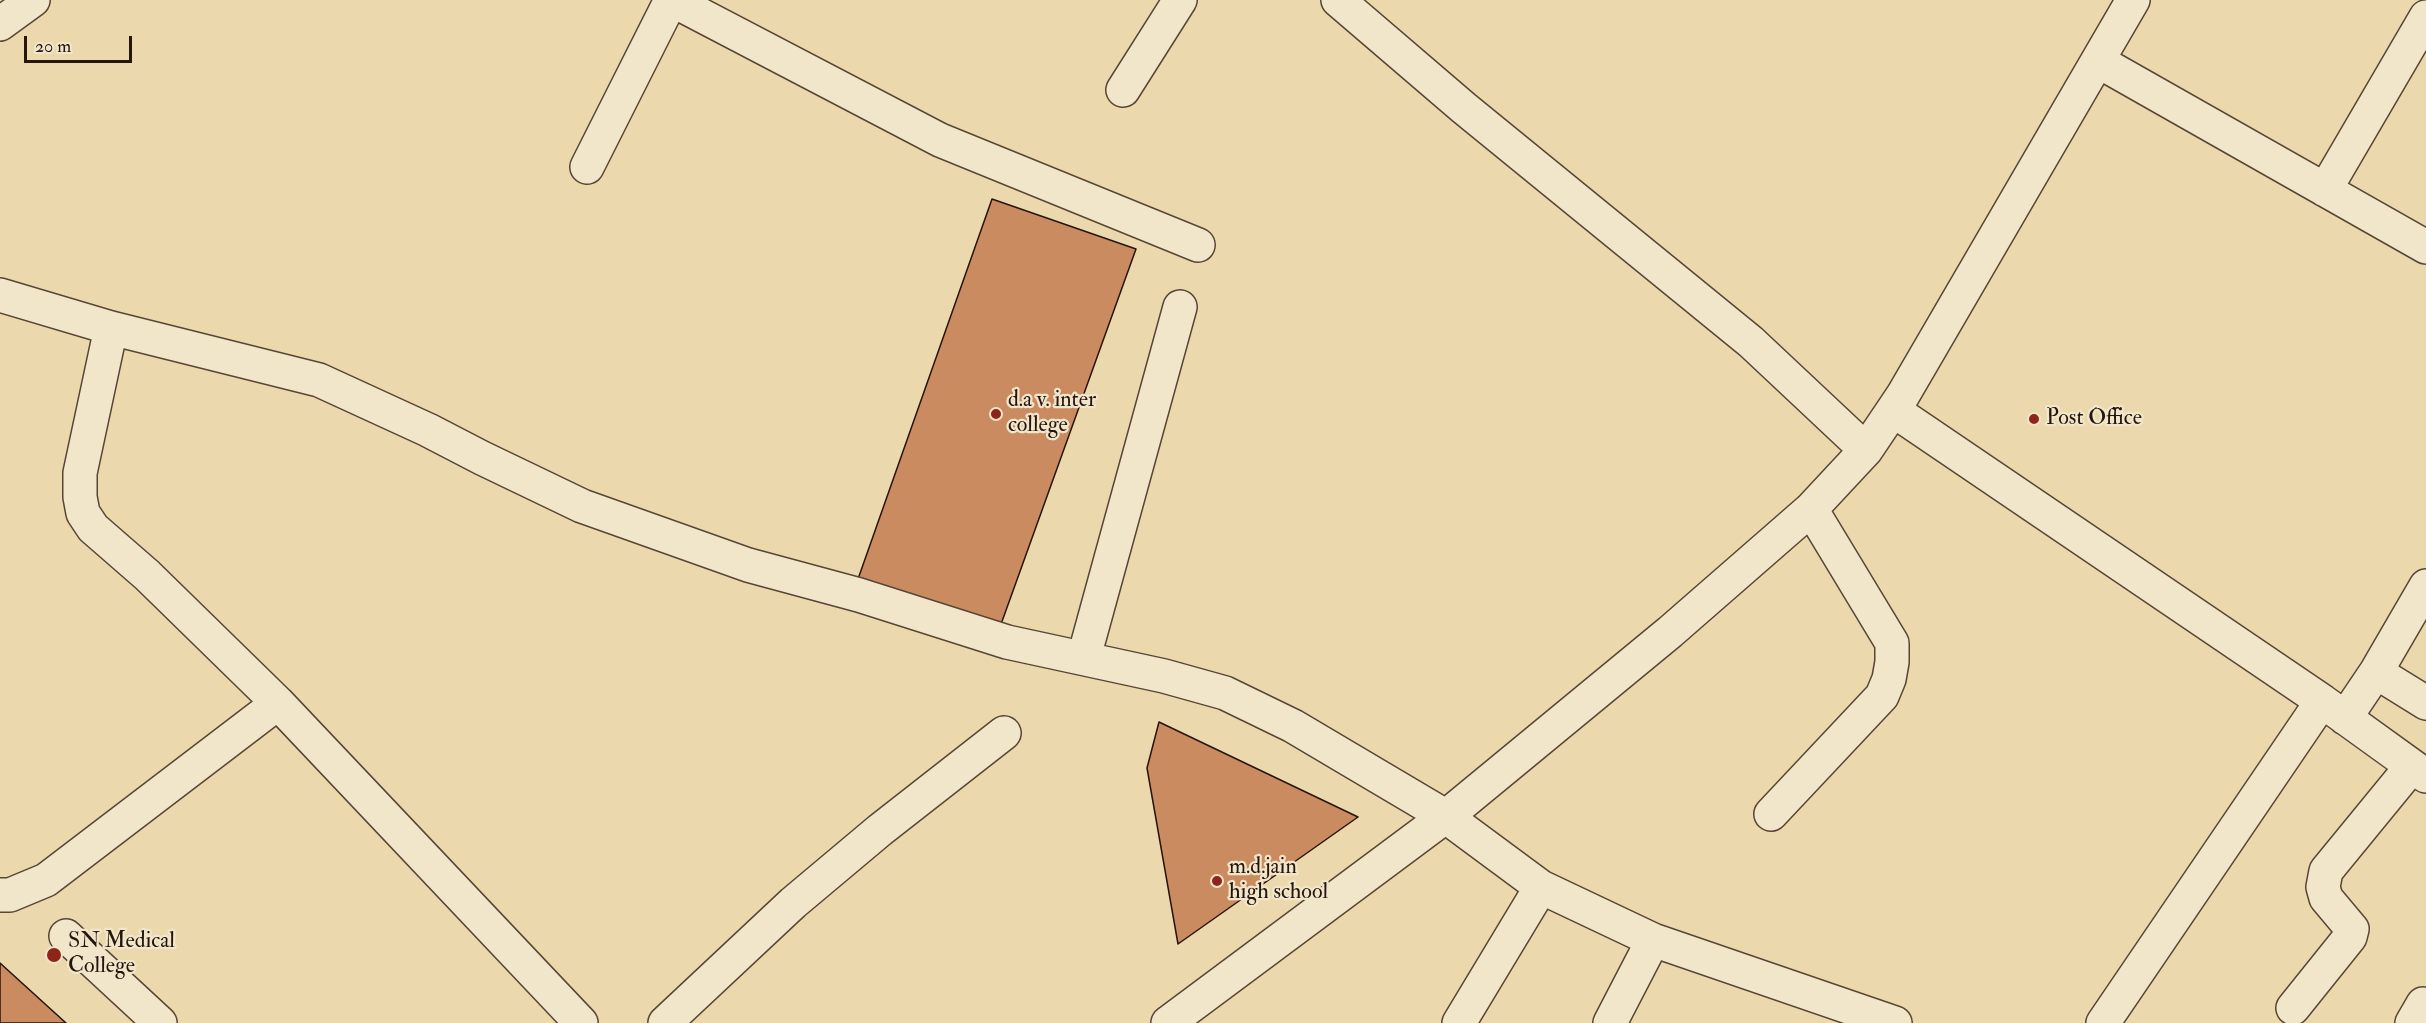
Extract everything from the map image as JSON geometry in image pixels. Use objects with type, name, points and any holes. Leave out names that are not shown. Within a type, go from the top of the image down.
[{"type":"street","points":[[0,24],[33,0]]},
{"type":"street","points":[[587,167],[671,0],[940,140],[1198,245]]},
{"type":"street","points":[[1123,90],[1180,0]]},
{"type":"street","points":[[1338,0],[1464,108],[1751,342],[1866,450]]},
{"type":"street","points":[[1168,1023],[1445,816],[1670,632],[1811,509],[1866,450],[1893,410],[2133,0]]},
{"type":"street","points":[[2325,190],[2426,17]]},
{"type":"street","points":[[2098,61],[2426,247]]},
{"type":"street","points":[[0,295],[111,328],[320,380],[418,424],[582,506],[748,565],[859,595],[1007,642],[1084,657],[1225,693],[1293,726],[1445,816],[1541,887],[1653,940],[1895,1023]]},
{"type":"street","points":[[1084,657],[1180,307]]},
{"type":"street","points":[[111,328],[80,473],[83,513],[93,528],[147,575],[278,703],[581,1023]]},
{"type":"street","points":[[1893,410],[2334,710],[2419,771],[2326,871],[2323,887],[2326,898],[2352,929],[2350,937],[2293,1008]]},
{"type":"street","points":[[1771,814],[1882,696],[1889,679],[1892,662],[1892,644],[1811,509]]},
{"type":"street","points":[[2103,1023],[2334,710],[2376,672],[2426,586]]},
{"type":"street","points":[[2376,672],[2426,703]]},
{"type":"street","points":[[0,895],[10,895],[46,880],[278,703]]},
{"type":"street","points":[[665,1023],[793,903],[880,830],[1004,733]]},
{"type":"street","points":[[1459,1023],[1541,887]]},
{"type":"street","points":[[66,936],[160,1023]]},
{"type":"street","points":[[1610,1023],[1653,940]]},
{"type":"building","name":"d.a v. inter college","points":[[992,199],[1136,249],[1000,627],[858,579]]},
{"type":"building","name":"m.d.jain high school","points":[[1159,722],[1358,817],[1178,944],[1147,768]]},
{"type":"building","points":[[0,963],[66,1023],[0,1023]]},
{"type":"place","name":"d.a v. inter college","points":[[996,414]]},
{"type":"place","name":"Post Office","points":[[2034,419]]},
{"type":"place","name":"m.d.jain high school","points":[[1217,881]]},
{"type":"place","name":"SN Medical College","points":[[54,955]]}]
